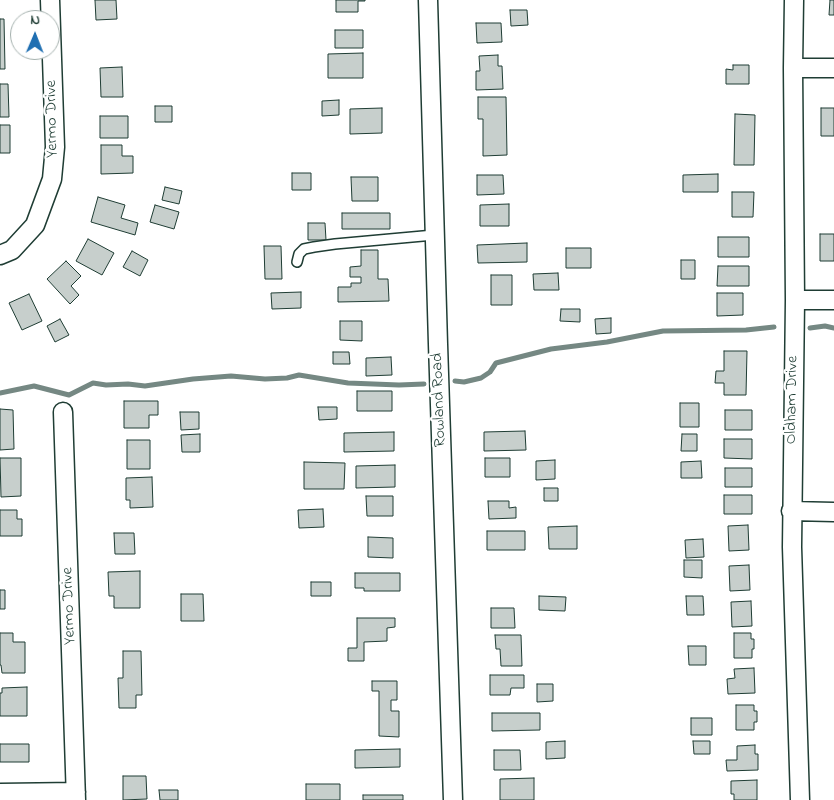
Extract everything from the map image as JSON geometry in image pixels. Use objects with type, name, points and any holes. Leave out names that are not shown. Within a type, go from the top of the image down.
[{"type":"street","name":"Yermo Drive","points":[[0,255],[12,250],[35,225],[52,179],[55,147],[50,0]]},
{"type":"street","name":"Rowland Road","points":[[428,0],[434,235],[454,800]]},
{"type":"street","name":"Oldham Drive","points":[[794,0],[795,300],[792,547],[800,800]]},
{"type":"street","points":[[793,68],[834,68]]},
{"type":"street","points":[[795,300],[834,300]]},
{"type":"street","name":"Yermo Drive","points":[[64,412],[76,796]]},
{"type":"street","points":[[792,511],[834,512]]},
{"type":"street","points":[[0,793],[76,796]]},
{"type":"lane","points":[[297,262],[299,254],[304,249],[314,247],[434,235]]},
{"type":"building","points":[[95,0],[116,0],[117,19],[96,20]]},
{"type":"building","points":[[336,0],[365,1],[358,1],[358,12],[336,12]]},
{"type":"building","points":[[830,0],[834,0],[834,15],[829,15]]},
{"type":"building","points":[[510,10],[527,10],[528,25],[511,26]]},
{"type":"building","points":[[0,19],[4,19],[5,69],[0,69]]},
{"type":"building","points":[[476,23],[501,23],[502,42],[477,43]]},
{"type":"building","points":[[335,30],[363,30],[363,48],[335,48]]},
{"type":"building","points":[[363,53],[363,78],[328,78],[328,54]]},
{"type":"building","points":[[498,55],[498,66],[502,66],[503,89],[476,90],[476,71],[480,71],[479,56]]},
{"type":"building","points":[[733,65],[749,65],[749,84],[726,84],[726,69],[733,70]]},
{"type":"building","points":[[122,67],[123,97],[101,97],[100,68]]},
{"type":"building","points":[[0,84],[8,84],[9,117],[0,117]]},
{"type":"building","points":[[478,97],[506,97],[507,155],[483,156],[483,119],[478,119]]},
{"type":"building","points":[[339,100],[339,115],[322,116],[322,101]]},
{"type":"building","points":[[155,106],[172,106],[172,122],[155,122]]},
{"type":"building","points":[[382,108],[382,133],[350,134],[350,109]]},
{"type":"building","points":[[821,108],[834,108],[834,136],[821,136]]},
{"type":"building","points":[[735,114],[755,115],[754,165],[734,165]]},
{"type":"building","points":[[100,116],[128,116],[128,138],[100,138]]},
{"type":"building","points":[[0,125],[10,125],[10,153],[0,153]]},
{"type":"building","points":[[101,145],[122,145],[122,156],[133,156],[133,173],[101,174]]},
{"type":"building","points":[[292,173],[311,173],[311,190],[292,190]]},
{"type":"building","points":[[718,174],[718,192],[683,192],[683,175]]},
{"type":"building","points":[[477,175],[503,175],[504,194],[477,195]]},
{"type":"building","points":[[351,177],[378,177],[378,201],[352,201]]},
{"type":"building","points":[[165,187],[182,191],[179,204],[162,200]]},
{"type":"building","points":[[732,192],[754,192],[753,217],[732,217]]},
{"type":"building","points":[[98,197],[125,205],[121,218],[138,223],[135,235],[91,222]]},
{"type":"building","points":[[509,204],[509,226],[480,226],[480,205]]},
{"type":"building","points":[[155,205],[179,212],[174,229],[150,222]]},
{"type":"building","points":[[342,213],[390,213],[390,229],[342,229]]},
{"type":"building","points":[[308,223],[325,223],[326,240],[308,240]]},
{"type":"building","points":[[820,234],[834,234],[834,261],[820,261]]},
{"type":"building","points":[[718,237],[749,237],[749,257],[718,257]]},
{"type":"building","points":[[88,239],[114,253],[102,275],[76,261]]},
{"type":"building","points":[[527,243],[527,262],[478,263],[477,245]]},
{"type":"building","points":[[264,246],[281,246],[282,279],[265,279]]},
{"type":"building","points":[[566,248],[591,248],[591,268],[566,268]]},
{"type":"building","points":[[361,250],[378,250],[378,279],[388,279],[389,301],[338,302],[338,287],[351,287],[351,283],[361,283],[361,277],[350,277],[350,267],[361,266]]},
{"type":"building","points":[[132,251],[148,260],[140,276],[123,267]]},
{"type":"building","points":[[681,260],[695,260],[695,279],[681,279]]},
{"type":"building","points":[[66,261],[81,276],[71,286],[79,295],[70,304],[47,279]]},
{"type":"building","points":[[718,266],[749,266],[749,286],[717,286]]},
{"type":"building","points":[[558,273],[559,290],[534,290],[533,274]]},
{"type":"building","points":[[491,275],[512,275],[512,305],[491,305]]},
{"type":"building","points":[[301,292],[301,308],[272,309],[271,293]]},
{"type":"building","points":[[717,293],[743,293],[743,315],[717,316]]},
{"type":"building","points":[[29,294],[42,321],[22,330],[9,303]]},
{"type":"building","points":[[561,309],[580,309],[580,322],[560,321]]},
{"type":"building","points":[[611,318],[611,333],[596,334],[595,319]]},
{"type":"building","points":[[60,319],[69,335],[55,342],[47,326]]},
{"type":"building","points":[[340,321],[362,321],[362,341],[340,340]]},
{"type":"building","points":[[724,351],[747,351],[746,395],[724,395],[724,383],[715,383],[716,371],[724,371]]},
{"type":"building","points":[[333,352],[349,352],[350,364],[333,364]]},
{"type":"building","points":[[391,357],[392,375],[366,376],[366,358]]},
{"type":"building","points":[[357,391],[392,391],[392,411],[357,411]]},
{"type":"building","points":[[124,401],[158,401],[158,415],[149,415],[149,428],[124,428]]},
{"type":"building","points":[[680,403],[699,403],[699,427],[680,427]]},
{"type":"building","points":[[318,407],[337,407],[337,419],[319,420]]},
{"type":"building","points":[[0,409],[13,410],[14,449],[0,450]]},
{"type":"building","points":[[725,410],[752,410],[752,430],[725,430]]},
{"type":"building","points":[[180,412],[199,412],[199,429],[181,430]]},
{"type":"building","points":[[525,431],[526,450],[484,451],[484,432]]},
{"type":"building","points":[[394,432],[394,451],[344,452],[344,433]]},
{"type":"building","points":[[200,434],[200,452],[182,452],[181,435]]},
{"type":"building","points":[[682,434],[697,434],[697,451],[681,451]]},
{"type":"building","points":[[724,439],[752,439],[752,459],[724,458]]},
{"type":"building","points":[[127,440],[150,440],[150,469],[127,469]]},
{"type":"building","points":[[0,458],[21,458],[21,496],[1,497]]},
{"type":"building","points":[[485,458],[510,458],[510,477],[485,477]]},
{"type":"building","points":[[555,460],[555,479],[536,480],[536,461]]},
{"type":"building","points":[[701,461],[702,478],[681,478],[681,462]]},
{"type":"building","points":[[304,462],[345,463],[344,489],[304,489]]},
{"type":"building","points":[[395,465],[395,487],[356,488],[356,466]]},
{"type":"building","points":[[725,468],[752,468],[752,487],[725,487]]},
{"type":"building","points":[[152,477],[153,507],[130,508],[130,500],[126,500],[126,478]]},
{"type":"building","points":[[544,488],[558,488],[558,501],[544,501]]},
{"type":"building","points":[[724,495],[752,495],[752,514],[724,514]]},
{"type":"building","points":[[366,496],[393,496],[393,516],[367,516]]},
{"type":"building","points":[[488,501],[509,501],[509,508],[516,507],[516,518],[489,519]]},
{"type":"building","points":[[323,509],[324,527],[299,528],[298,510]]},
{"type":"building","points":[[0,510],[17,510],[17,519],[22,519],[22,536],[0,536]]},
{"type":"building","points":[[748,525],[749,550],[729,551],[728,526]]},
{"type":"building","points":[[577,526],[577,549],[549,549],[548,527]]},
{"type":"building","points":[[487,531],[525,531],[525,550],[487,550]]},
{"type":"building","points":[[114,533],[134,533],[135,554],[115,554]]},
{"type":"building","points":[[368,537],[393,538],[393,558],[368,557]]},
{"type":"building","points":[[703,539],[704,557],[686,558],[685,540]]},
{"type":"building","points":[[684,560],[702,560],[702,578],[684,577]]},
{"type":"building","points":[[749,565],[750,590],[730,591],[729,566]]},
{"type":"building","points":[[140,571],[140,608],[114,608],[114,596],[109,596],[108,572]]},
{"type":"building","points":[[355,573],[400,573],[400,591],[364,591],[364,588],[355,588]]},
{"type":"building","points":[[311,582],[331,582],[331,596],[311,596]]},
{"type":"building","points":[[0,590],[5,590],[5,609],[0,609]]},
{"type":"building","points":[[181,594],[203,594],[204,621],[181,621]]},
{"type":"building","points":[[539,596],[566,597],[565,611],[539,610]]},
{"type":"building","points":[[686,596],[703,596],[704,615],[687,615]]},
{"type":"building","points":[[751,601],[752,626],[732,627],[731,602]]},
{"type":"building","points":[[491,608],[514,608],[515,628],[491,628]]},
{"type":"building","points":[[357,618],[395,618],[395,627],[387,628],[387,641],[364,642],[364,661],[348,661],[348,648],[357,648]]},
{"type":"building","points":[[0,633],[13,633],[13,642],[25,642],[25,673],[2,673],[0,665]]},
{"type":"building","points":[[734,633],[751,633],[751,639],[754,639],[752,658],[734,658]]},
{"type":"building","points":[[495,635],[521,635],[522,666],[501,666],[500,649],[496,649]]},
{"type":"building","points":[[688,646],[706,646],[706,665],[689,665]]},
{"type":"building","points":[[123,651],[141,651],[142,695],[136,695],[136,708],[119,708],[118,678],[123,678]]},
{"type":"building","points":[[754,668],[755,693],[728,694],[727,679],[735,678],[734,669]]},
{"type":"building","points":[[490,675],[524,675],[524,688],[511,688],[510,695],[490,695]]},
{"type":"building","points":[[372,681],[397,681],[397,700],[391,700],[391,711],[399,711],[399,737],[379,736],[379,691],[372,691]]},
{"type":"building","points":[[537,684],[553,684],[553,701],[537,702]]},
{"type":"building","points":[[27,687],[27,716],[0,716],[0,693],[2,693],[2,688]]},
{"type":"building","points":[[736,705],[754,705],[754,711],[757,711],[757,722],[754,722],[754,730],[736,730]]},
{"type":"building","points":[[492,713],[540,713],[540,730],[492,731]]},
{"type":"building","points":[[691,718],[712,718],[712,735],[691,735]]},
{"type":"building","points":[[565,741],[565,758],[546,759],[546,742]]},
{"type":"building","points":[[693,741],[710,741],[710,754],[694,754]]},
{"type":"building","points":[[0,744],[29,744],[29,762],[0,762]]},
{"type":"building","points":[[755,745],[755,754],[758,754],[758,770],[727,771],[726,760],[737,760],[737,746]]},
{"type":"building","points":[[400,749],[400,767],[355,768],[355,750]]},
{"type":"building","points":[[494,750],[520,750],[521,770],[494,770]]},
{"type":"building","points":[[123,776],[146,776],[147,799],[123,800]]},
{"type":"building","points":[[534,778],[534,800],[500,800],[500,779]]},
{"type":"building","points":[[757,780],[757,800],[734,800],[734,794],[731,794],[731,781]]},
{"type":"building","points":[[306,784],[340,784],[340,800],[306,800]]},
{"type":"building","points":[[159,790],[178,790],[178,800],[160,800]]},
{"type":"building","points":[[363,795],[403,795],[403,800],[363,800]]},
{"type":"waterway","points":[[810,328],[825,326],[834,328]]},
{"type":"waterway","points":[[455,381],[464,382],[481,378],[490,372],[496,363],[551,349],[607,342],[663,331],[746,330],[774,327]]},
{"type":"waterway","points":[[0,393],[34,386],[69,395],[93,383],[145,386],[231,376],[265,379],[287,378],[299,375],[348,383],[424,384]]}]
